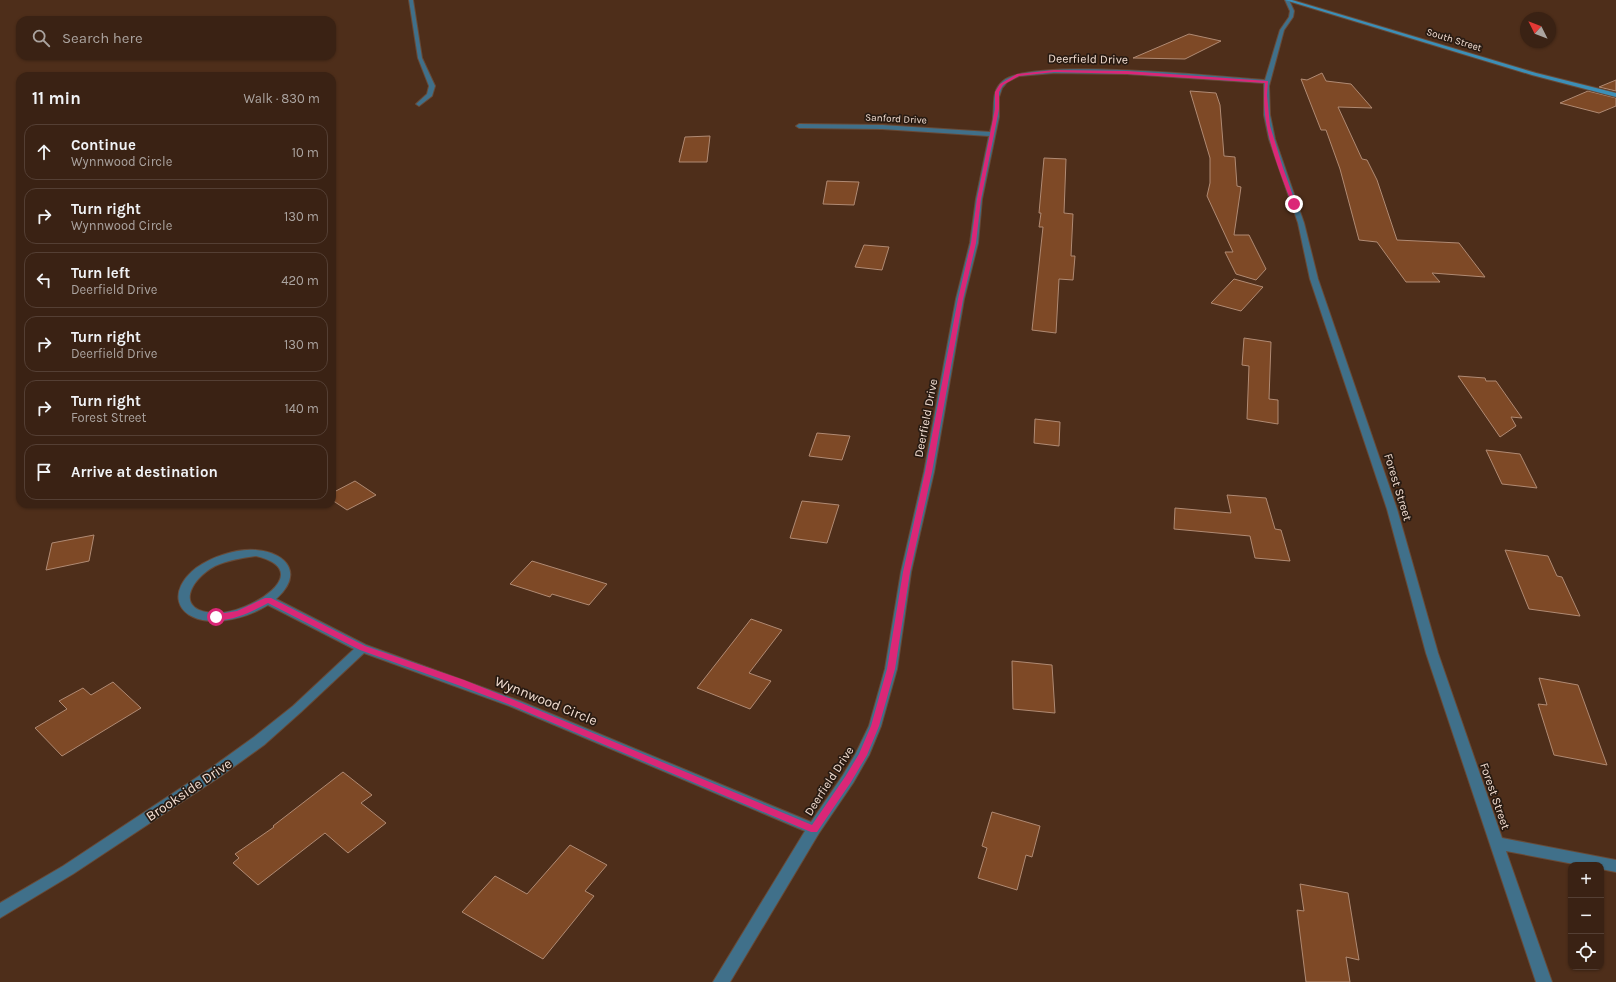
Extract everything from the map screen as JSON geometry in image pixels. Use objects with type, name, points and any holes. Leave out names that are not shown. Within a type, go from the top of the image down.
[{"type":"street","points":[[411,0],[420,58],[432,86],[430,95],[420,104]]},
{"type":"street","name":"Forest Street","points":[[1287,0],[1292,11],[1291,17],[1282,30],[1267,82],[1267,115],[1274,146],[1301,223],[1317,286],[1392,509],[1432,653],[1544,982]]},
{"type":"street","name":"South Street","points":[[1287,0],[1534,74],[1616,95]]},
{"type":"street","name":"Deerfield Drive","points":[[721,982],[814,829],[848,780],[862,755],[875,726],[891,669],[906,572],[929,472],[960,299],[974,243],[979,199],[997,109],[996,97],[999,88],[1009,79],[1025,73],[1054,71],[1110,72],[1267,82]]},
{"type":"street","name":"Sanford Drive","points":[[799,126],[882,127],[992,134]]},
{"type":"street","points":[[256,553],[276,558],[282,562],[286,569],[286,576],[283,584],[268,600],[243,612],[216,617],[206,616],[190,611],[182,600],[182,594],[189,581],[207,566],[232,556],[256,553]]},
{"type":"street","name":"Wynnwood Circle","points":[[268,600],[362,648],[461,682],[516,704],[814,829]]},
{"type":"street","name":"Brookside Drive","points":[[0,911],[74,866],[216,772],[259,741],[297,709],[362,648]]},
{"type":"street","points":[[1497,843],[1616,866]]},
{"type":"building","points":[[1189,34],[1221,41],[1185,59],[1133,58]]},
{"type":"building","points":[[1322,73],[1326,81],[1351,84],[1372,108],[1338,107],[1362,159],[1367,160],[1377,180],[1397,240],[1459,243],[1485,277],[1432,273],[1440,282],[1406,282],[1377,242],[1359,240],[1340,169],[1326,130],[1321,130],[1301,79],[1307,80]]},
{"type":"building","points":[[1616,80],[1616,91],[1599,87]]},
{"type":"building","points":[[1190,91],[1216,93],[1220,105],[1224,156],[1235,157],[1237,186],[1241,187],[1234,235],[1249,235],[1266,269],[1256,280],[1236,274],[1225,252],[1233,252],[1207,196],[1210,183],[1210,158]]},
{"type":"building","points":[[1588,91],[1616,98],[1616,106],[1599,113],[1560,103]]},
{"type":"building","points":[[710,136],[707,162],[679,162],[685,137]]},
{"type":"building","points":[[1044,158],[1066,159],[1064,213],[1073,214],[1071,256],[1075,256],[1073,280],[1059,279],[1056,333],[1032,330],[1043,227],[1039,227],[1041,213],[1039,213]]},
{"type":"building","points":[[827,181],[859,182],[854,205],[823,204]]},
{"type":"building","points":[[864,245],[889,247],[882,270],[855,267]]},
{"type":"building","points":[[1234,279],[1263,287],[1241,311],[1211,303]]},
{"type":"building","points":[[1244,338],[1271,342],[1269,399],[1278,400],[1278,424],[1247,419],[1249,366],[1242,365]]},
{"type":"building","points":[[1458,376],[1485,378],[1486,381],[1496,381],[1522,418],[1511,417],[1516,426],[1500,437]]},
{"type":"building","points":[[1035,419],[1060,422],[1059,446],[1034,443]]},
{"type":"building","points":[[817,433],[850,436],[842,460],[809,456]]},
{"type":"building","points":[[1486,450],[1520,454],[1537,488],[1502,484]]},
{"type":"building","points":[[355,481],[376,495],[347,510],[336,503],[336,491]]},
{"type":"building","points":[[1227,495],[1266,498],[1275,529],[1281,530],[1290,561],[1255,558],[1250,536],[1174,529],[1175,508],[1231,513]]},
{"type":"building","points":[[802,501],[839,505],[827,543],[790,538]]},
{"type":"building","points":[[94,535],[89,561],[46,570],[52,543]]},
{"type":"building","points":[[1505,550],[1548,556],[1557,576],[1562,577],[1580,616],[1529,609]]},
{"type":"building","points":[[532,561],[607,584],[589,605],[552,594],[550,597],[510,584]]},
{"type":"building","points":[[751,619],[782,630],[749,673],[771,681],[750,709],[697,688]]},
{"type":"building","points":[[1012,661],[1052,665],[1055,713],[1013,709]]},
{"type":"building","points":[[1539,678],[1578,685],[1607,765],[1554,755],[1538,704],[1547,705]]},
{"type":"building","points":[[113,682],[141,708],[62,756],[35,728],[67,709],[59,701],[83,688],[91,695]]},
{"type":"building","points":[[343,772],[372,795],[361,803],[386,823],[348,853],[325,833],[258,885],[233,863],[239,858],[235,854],[274,827],[273,826]]},
{"type":"building","points":[[992,812],[1040,826],[1032,857],[1026,855],[1017,890],[978,878],[987,848],[982,846]]},
{"type":"building","points":[[570,845],[607,865],[585,891],[594,896],[543,959],[462,912],[495,876],[527,894]]},
{"type":"building","points":[[1300,884],[1348,893],[1359,960],[1346,957],[1350,982],[1306,982],[1297,910],[1304,911]]},
{"type":"route","points":[[216,617],[237,614],[268,600],[362,648],[461,682],[516,704],[814,829],[848,780],[862,755],[875,726],[891,669],[898,635],[906,572],[929,472],[960,299],[974,243],[979,199],[996,117],[996,97],[1001,84],[1009,79],[1025,73],[1054,71],[1127,72],[1267,82],[1266,95],[1268,126],[1280,168],[1294,204]]}]
